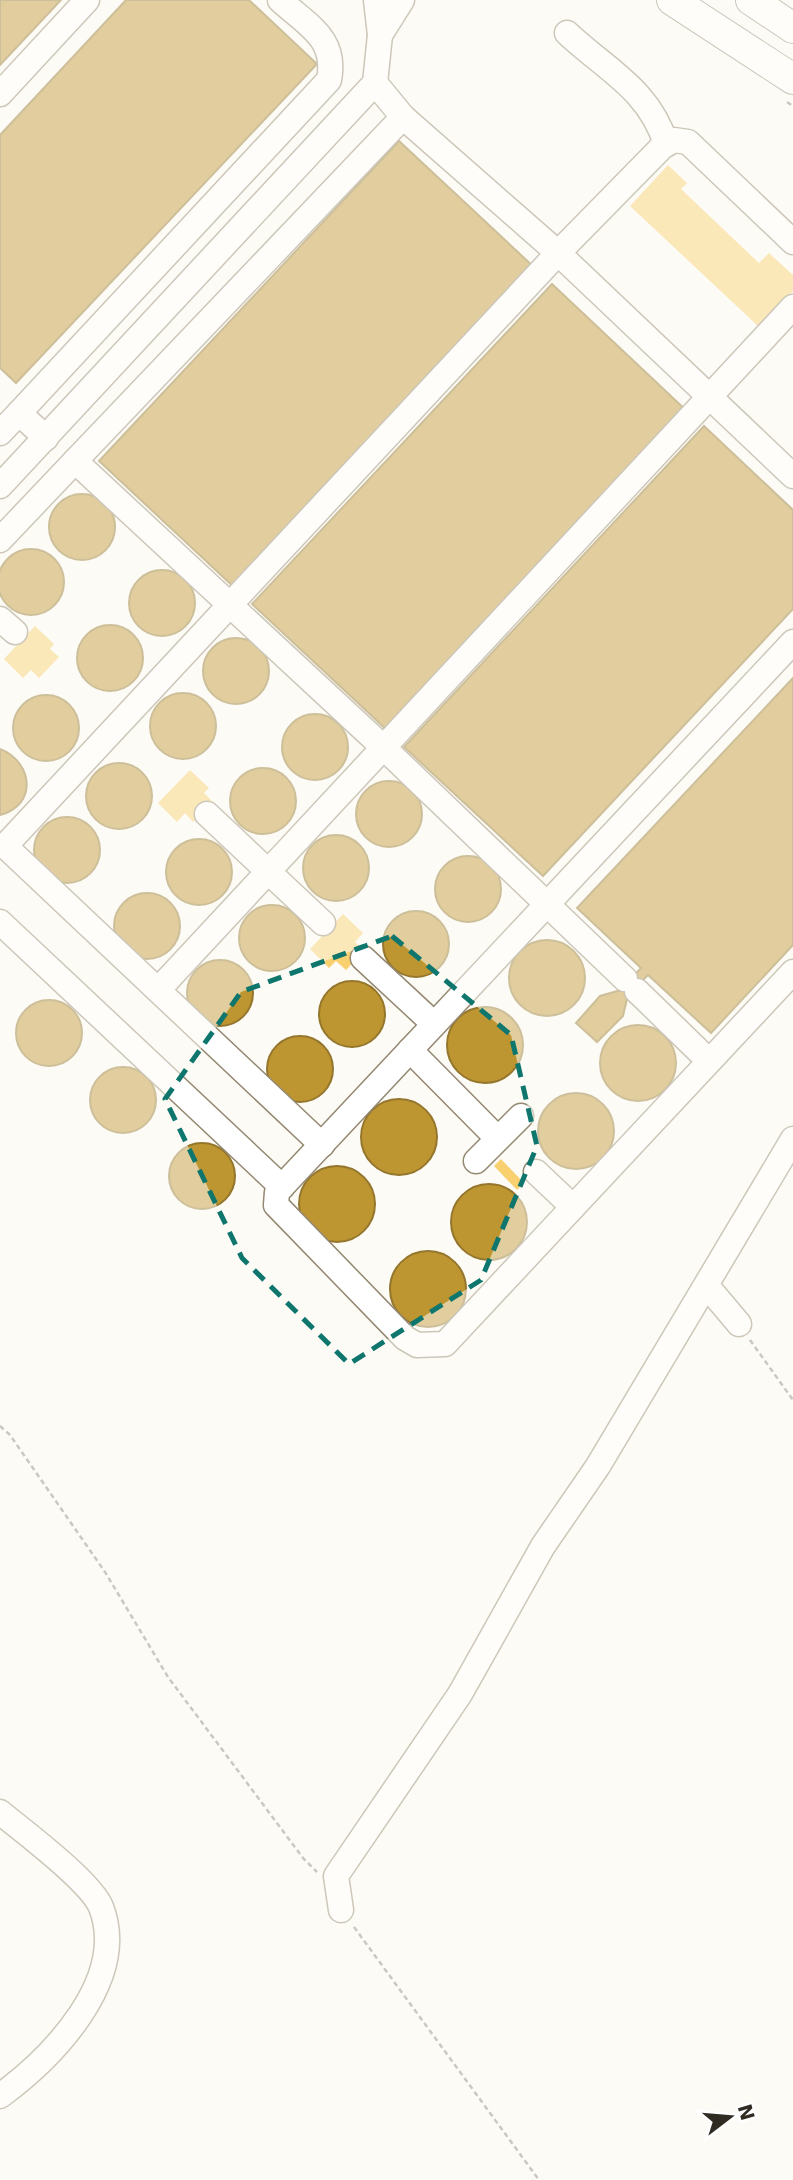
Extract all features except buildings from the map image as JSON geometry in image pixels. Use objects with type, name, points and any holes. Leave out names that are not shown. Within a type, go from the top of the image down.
[{"type":"main road","points":[[672,0],[793,79]]},
{"type":"main road","points":[[751,0],[793,29]]},
{"type":"street","points":[[0,94],[87,0]]},
{"type":"street","points":[[0,433],[329,80],[333,61],[328,44],[280,0]]},
{"type":"street","points":[[0,486],[375,83],[380,35],[376,0]]},
{"type":"street","points":[[380,35],[402,0]]},
{"type":"street","points":[[690,0],[718,29]]},
{"type":"street","points":[[566,33],[619,73],[652,113],[666,144]]},
{"type":"street","points":[[375,83],[403,117],[558,253],[793,476]]},
{"type":"street","points":[[0,540],[403,117]]},
{"type":"street","points":[[321,1145],[3,843],[229,606],[558,253],[666,144],[674,140],[688,142],[793,242]]},
{"type":"street","points":[[158,990],[793,307]]},
{"type":"street","points":[[19,413],[46,438]]},
{"type":"street","points":[[75,461],[384,748],[709,1061]]},
{"type":"street","points":[[793,642],[282,1186],[277,1192],[276,1205],[405,1338],[417,1345],[429,1347],[445,1344],[793,972]]},
{"type":"street","points":[[207,814],[324,922]]},
{"type":"street","points":[[0,922],[282,1186]]},
{"type":"street","points":[[363,958],[434,1024]]},
{"type":"street","points":[[410,1051],[497,1138]]},
{"type":"street","points":[[476,1160],[521,1116]]},
{"type":"street","points":[[339,1901],[335,1876],[460,1694],[543,1546],[598,1466],[793,1139]]},
{"type":"street","points":[[536,1172],[573,1207]]},
{"type":"street","points":[[707,1286],[739,1324]]},
{"type":"street","points":[[0,1812],[74,1875],[100,1905],[109,1943],[102,1978],[71,2027],[30,2074],[0,2096]]},
{"type":"path","points":[[739,1324],[793,1400]]},
{"type":"path","points":[[0,1426],[10,1435],[105,1572],[168,1677],[303,1858],[339,1901],[539,2180]]},
{"type":"highlighted area","points":[[392,936],[511,1035],[537,1146],[481,1280],[349,1364],[242,1258],[165,1099],[241,992]]},
{"type":"shaded area","points":[[0,0],[61,0],[0,65]]},
{"type":"shaded area","points":[[126,0],[249,0],[317,64],[16,383],[0,368],[0,135]]},
{"type":"shaded area","points":[[399,141],[536,269],[237,590],[99,461]]},
{"type":"shaded area","points":[[552,284],[689,413],[389,732],[252,604]]},
{"type":"shaded area","points":[[704,426],[793,510],[793,609],[543,876],[404,747]]},
{"type":"shaded area","points":[[88,494],[106,503],[113,514],[113,540],[106,551],[95,558],[76,560],[58,551],[51,540],[49,521],[58,503],[69,496]]},
{"type":"shaded area","points":[[31,549],[44,552],[54,559],[61,569],[64,582],[61,595],[54,605],[44,612],[31,615],[18,612],[8,605],[1,595],[-2,582],[1,569],[8,559],[18,552]]},
{"type":"shaded area","points":[[168,570],[186,579],[193,590],[193,616],[186,627],[175,634],[156,636],[138,627],[131,616],[129,597],[138,579],[149,572]]},
{"type":"shaded area","points":[[116,625],[134,634],[141,645],[141,671],[134,682],[123,689],[104,691],[86,682],[79,671],[77,652],[86,634],[97,627]]},
{"type":"shaded area","points":[[242,638],[260,647],[267,658],[267,684],[260,695],[249,702],[230,704],[212,695],[205,684],[203,665],[212,647],[223,640]]},
{"type":"shaded area","points":[[793,678],[793,945],[711,1033],[648,975],[628,995],[623,1016],[597,1042],[576,1023],[600,996],[621,990],[641,968],[577,908]]},
{"type":"shaded area","points":[[189,693],[207,702],[214,713],[214,739],[207,750],[196,757],[177,759],[159,750],[152,739],[150,720],[159,702],[170,695]]},
{"type":"shaded area","points":[[52,695],[70,704],[77,715],[77,741],[70,752],[59,759],[40,761],[22,752],[15,741],[13,722],[22,704],[33,697]]},
{"type":"shaded area","points":[[321,714],[339,723],[346,734],[346,760],[339,771],[328,778],[309,780],[291,771],[284,760],[282,741],[291,723],[302,716]]},
{"type":"shaded area","points":[[0,749],[19,763],[27,783],[21,802],[0,815]]},
{"type":"shaded area","points":[[125,763],[143,772],[150,783],[150,809],[143,820],[132,827],[113,829],[95,820],[88,809],[86,790],[95,772],[106,765]]},
{"type":"shaded area","points":[[257,768],[269,768],[281,773],[291,783],[296,801],[294,814],[281,829],[269,834],[257,834],[245,829],[235,819],[230,807],[230,795],[235,783],[245,773]]},
{"type":"shaded area","points":[[395,781],[413,790],[420,801],[420,827],[413,838],[402,845],[383,847],[365,838],[358,827],[356,808],[365,790],[376,783]]},
{"type":"shaded area","points":[[67,817],[80,819],[95,832],[100,850],[98,863],[85,878],[67,883],[54,881],[39,868],[34,850],[36,837],[49,822]]},
{"type":"shaded area","points":[[342,835],[360,844],[367,855],[367,881],[360,892],[349,899],[330,901],[312,892],[305,881],[303,862],[312,844],[323,837]]},
{"type":"shaded area","points":[[193,839],[205,839],[223,848],[230,859],[230,885],[223,896],[212,903],[193,905],[180,900],[171,891],[166,878],[166,866],[171,853],[180,844]]},
{"type":"shaded area","points":[[474,856],[492,865],[499,876],[499,902],[492,913],[481,920],[462,922],[444,913],[437,902],[435,883],[444,865],[455,858]]},
{"type":"shaded area","points":[[147,893],[160,896],[170,903],[177,913],[180,926],[177,939],[170,949],[160,956],[147,959],[134,956],[124,949],[117,939],[114,926],[117,913],[124,903],[134,896]]},
{"type":"shaded area","points":[[278,905],[296,914],[303,925],[303,951],[296,962],[285,969],[266,971],[248,962],[241,951],[239,932],[248,914],[259,907]]},
{"type":"shaded area","points":[[422,911],[440,920],[447,931],[447,957],[440,968],[429,975],[410,977],[392,968],[385,957],[383,938],[392,920],[403,913]]},
{"type":"shaded area","points":[[540,940],[554,940],[568,946],[579,957],[585,978],[582,993],[574,1005],[554,1016],[540,1016],[526,1010],[515,999],[509,985],[509,971],[515,957],[526,946]]},
{"type":"shaded area","points":[[214,960],[226,960],[238,965],[248,975],[253,993],[251,1006],[238,1021],[226,1026],[214,1026],[202,1021],[192,1011],[187,999],[187,987],[192,975],[202,965]]},
{"type":"shaded area","points":[[358,981],[376,990],[383,1001],[383,1027],[376,1038],[365,1045],[346,1047],[328,1038],[321,1027],[319,1008],[328,990],[339,983]]},
{"type":"shaded area","points":[[55,1000],[73,1009],[80,1020],[80,1046],[73,1057],[62,1064],[43,1066],[25,1057],[18,1046],[16,1027],[25,1009],[36,1002]]},
{"type":"shaded area","points":[[478,1007],[492,1007],[506,1013],[517,1024],[523,1045],[520,1060],[512,1072],[492,1083],[478,1083],[464,1077],[453,1066],[447,1052],[447,1038],[453,1024],[464,1013]]},
{"type":"shaded area","points":[[631,1025],[645,1025],[659,1031],[670,1042],[676,1063],[673,1078],[665,1090],[645,1101],[631,1101],[617,1095],[606,1084],[600,1070],[600,1056],[606,1042],[617,1031]]},
{"type":"shaded area","points":[[294,1036],[306,1036],[318,1041],[328,1051],[333,1069],[331,1082],[318,1097],[306,1102],[294,1102],[282,1097],[272,1087],[267,1075],[267,1063],[272,1051],[282,1041]]},
{"type":"shaded area","points":[[129,1067],[147,1076],[154,1087],[154,1113],[147,1124],[136,1131],[117,1133],[99,1124],[92,1113],[90,1094],[99,1076],[110,1069]]},
{"type":"shaded area","points":[[569,1093],[583,1093],[597,1099],[608,1110],[614,1131],[611,1146],[603,1158],[583,1169],[569,1169],[555,1163],[544,1152],[538,1138],[538,1124],[544,1110],[555,1099]]},
{"type":"shaded area","points":[[392,1099],[406,1099],[420,1105],[431,1116],[437,1137],[434,1152],[426,1164],[406,1175],[392,1175],[378,1169],[367,1158],[361,1144],[361,1130],[367,1116],[378,1105]]},
{"type":"shaded area","points":[[208,1143],[226,1152],[233,1163],[233,1189],[226,1200],[215,1207],[196,1209],[178,1200],[171,1189],[169,1170],[178,1152],[189,1145]]},
{"type":"shaded area","points":[[337,1166],[352,1169],[364,1177],[372,1189],[375,1204],[372,1219],[364,1231],[352,1239],[337,1242],[322,1239],[310,1231],[302,1219],[299,1204],[302,1189],[310,1177],[322,1169]]},
{"type":"shaded area","points":[[482,1184],[496,1184],[510,1190],[521,1201],[527,1222],[524,1237],[516,1249],[496,1260],[482,1260],[468,1254],[457,1243],[451,1229],[451,1215],[457,1201],[468,1190]]},
{"type":"shaded area","points":[[421,1251],[435,1251],[449,1257],[460,1268],[466,1289],[463,1304],[455,1316],[435,1327],[421,1327],[407,1321],[396,1310],[390,1296],[390,1282],[396,1268],[407,1257]]}]
